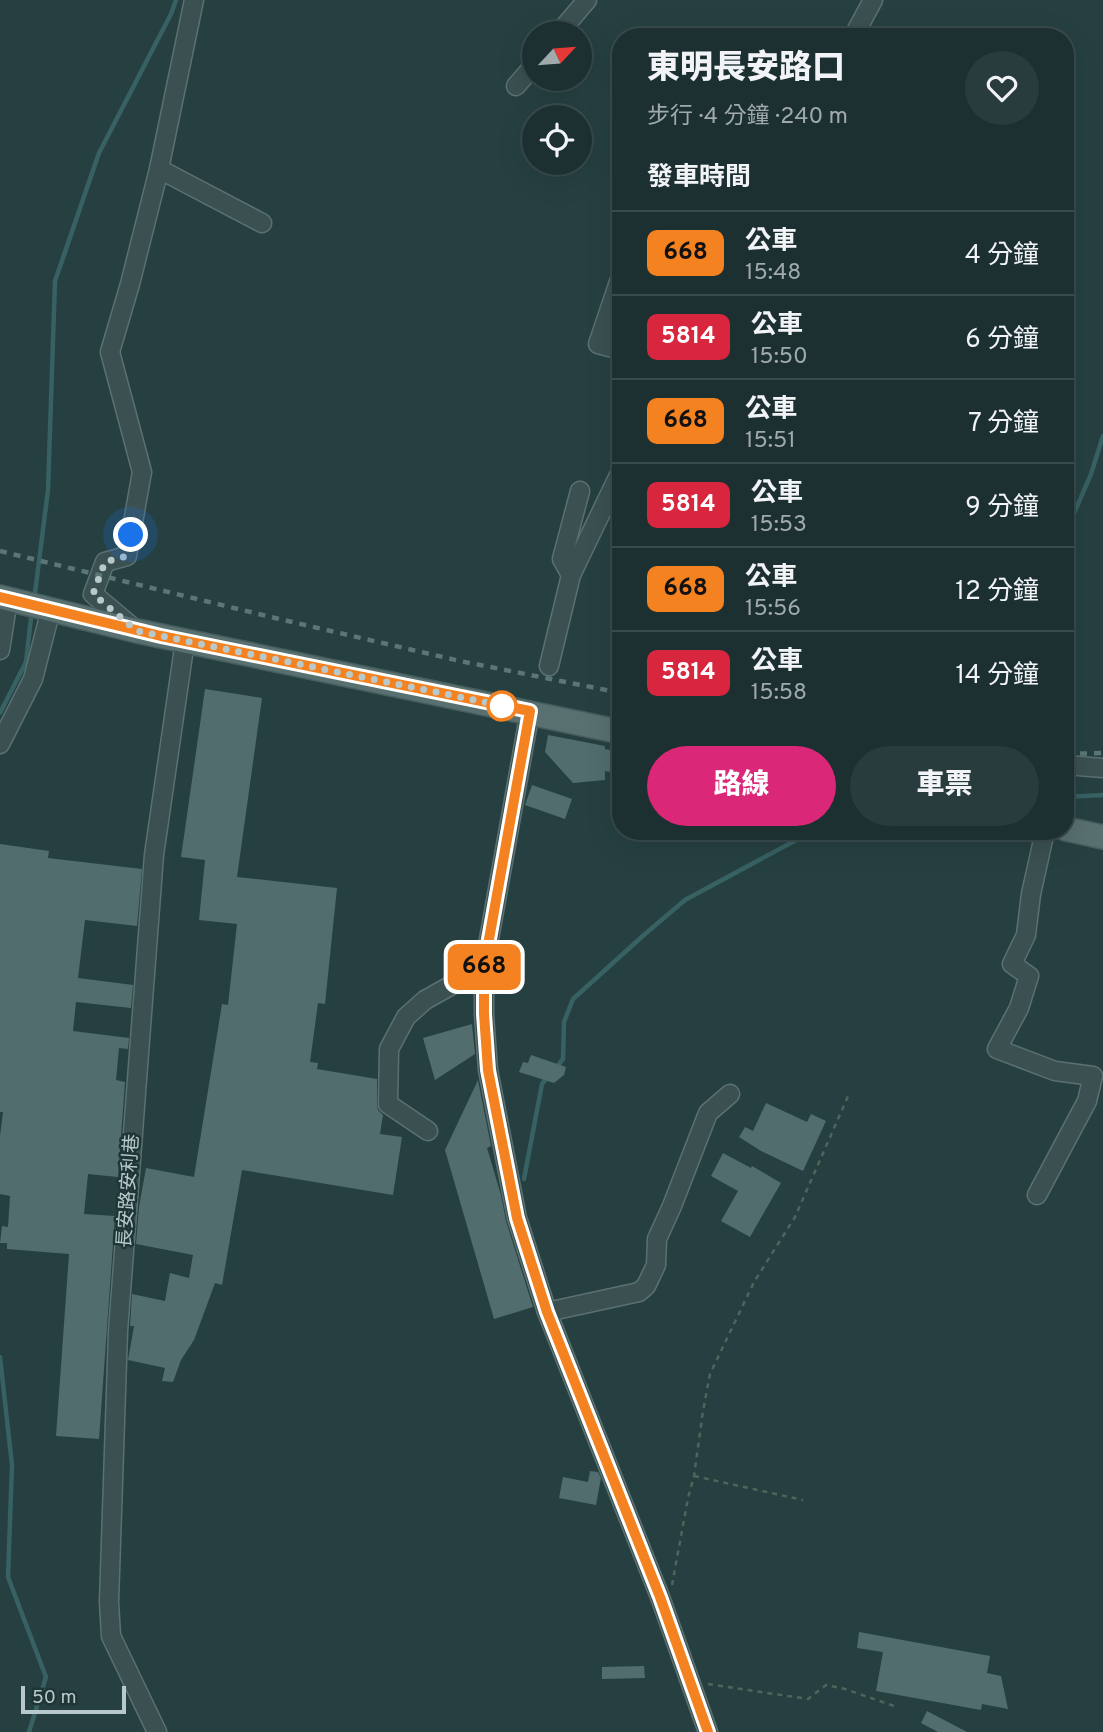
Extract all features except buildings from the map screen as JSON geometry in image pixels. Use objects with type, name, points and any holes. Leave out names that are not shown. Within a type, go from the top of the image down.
[{"type":"main road","points":[[4,598],[137,631],[612,730]]},
{"type":"main road","points":[[1074,831],[1103,837]]},
{"type":"street","points":[[137,631],[93,594],[105,562],[127,556],[142,472],[110,352],[159,169],[194,0]]},
{"type":"street","points":[[569,21],[586,0]]},
{"type":"street","points":[[858,28],[873,0]]},
{"type":"street","points":[[516,86],[522,79]]},
{"type":"street","points":[[159,169],[261,223]]},
{"type":"street","points":[[612,303],[598,344],[612,348]]},
{"type":"street","points":[[571,575],[562,559],[580,491]]},
{"type":"street","points":[[549,666],[571,575],[612,499]]},
{"type":"street","points":[[0,650],[4,598]]},
{"type":"street","points":[[0,744],[33,678],[51,609]]},
{"type":"street","name":"長安路安利巷","points":[[157,1732],[111,1636],[108,1602],[118,1331],[154,855],[185,641]]},
{"type":"street","points":[[530,711],[484,967],[488,1070],[517,1218],[547,1312],[660,1597],[708,1732]]},
{"type":"street","points":[[1074,766],[1103,768]]},
{"type":"street","points":[[1037,1195],[1087,1101],[1093,1076],[1055,1072],[997,1049],[1019,1008],[1029,976],[1012,964],[1026,935],[1031,894],[1043,840]]},
{"type":"street","points":[[428,1131],[388,1104],[389,1049],[406,1017],[425,1000],[484,967]]},
{"type":"street","points":[[547,1312],[639,1292],[646,1286],[656,1265],[657,1239],[708,1113],[730,1094]]},
{"type":"path","points":[[660,1597],[671,1586],[694,1476],[710,1374],[754,1282],[795,1217],[849,1094]]},
{"type":"path","points":[[694,1476],[803,1500]]},
{"type":"path","points":[[691,1681],[808,1699],[826,1685],[894,1706]]},
{"type":"waterway","points":[[35,593],[48,490],[55,281],[99,153],[176,0]]},
{"type":"waterway","points":[[1074,513],[1103,436]]},
{"type":"waterway","points":[[0,713],[26,662],[31,618]]},
{"type":"waterway","points":[[1074,797],[1103,795]]},
{"type":"waterway","points":[[555,1069],[563,1059],[564,1022],[573,999],[685,900],[796,840]]},
{"type":"waterway","points":[[524,1179],[542,1084],[547,1078]]},
{"type":"waterway","points":[[0,1357],[12,1465],[8,1577],[46,1677],[29,1732]]},
{"type":"railway","points":[[0,551],[460,661],[612,691]]},
{"type":"railway","points":[[1074,754],[1103,753]]},
{"type":"bus line","name":"668","points":[[0,597],[161,636],[530,711],[484,967],[488,1070],[517,1218],[547,1312],[660,1597],[708,1732]]},
{"type":"route","points":[[131,535],[127,556],[105,562],[93,594],[137,631],[502,706]]}]
